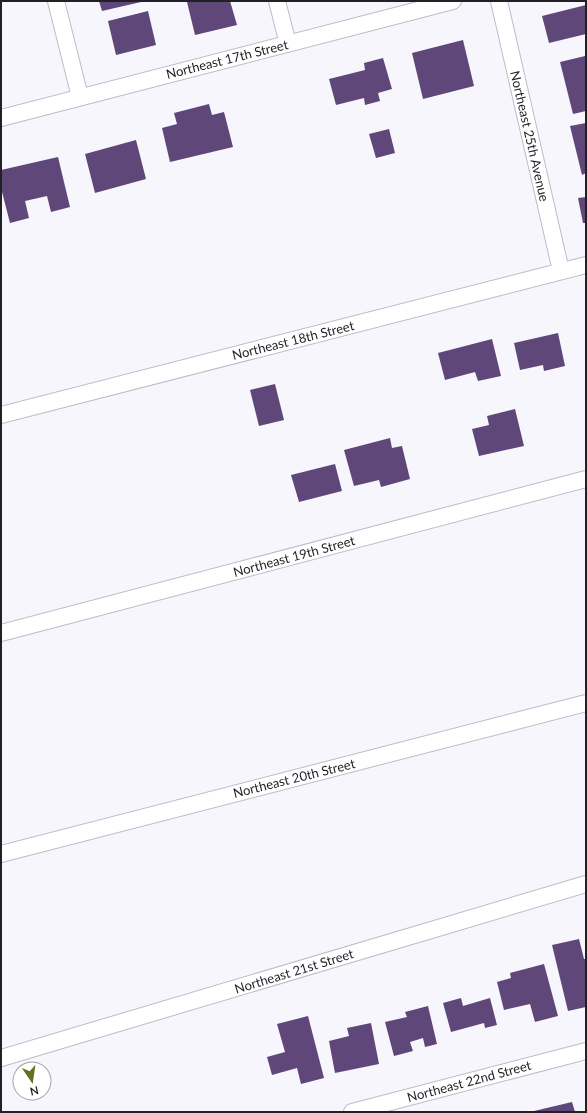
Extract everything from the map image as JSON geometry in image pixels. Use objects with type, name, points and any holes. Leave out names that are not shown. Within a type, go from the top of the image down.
[{"type":"street","points":[[56,1],[80,97]]},
{"type":"street","points":[[277,1],[288,44]]},
{"type":"street","name":"Northeast 17th Street","points":[[1,118],[453,1]]},
{"type":"street","name":"Northeast 25th Avenue","points":[[499,1],[561,272]]},
{"type":"street","name":"Northeast 18th Street","points":[[1,415],[586,265]]},
{"type":"street","name":"Northeast 19th Street","points":[[1,633],[586,479]]},
{"type":"street","name":"Northeast 20th Street","points":[[1,854],[586,703]]},
{"type":"street","name":"Northeast 21st Street","points":[[1,1058],[586,884]]},
{"type":"street","name":"Northeast 22nd Street","points":[[352,1112],[586,1051]]},
{"type":"building","points":[[99,1],[141,1],[141,2],[102,11]]},
{"type":"building","points":[[230,1],[237,25],[195,35],[187,2]]},
{"type":"building","points":[[586,5],[586,34],[549,43],[542,16]]},
{"type":"building","points":[[148,11],[156,45],[116,55],[108,21]]},
{"type":"building","points":[[463,40],[474,86],[423,99],[412,53]]},
{"type":"building","points":[[585,56],[586,111],[573,114],[560,62]]},
{"type":"building","points":[[383,58],[392,89],[378,93],[380,101],[365,105],[364,98],[336,105],[329,79],[365,70],[364,63]]},
{"type":"building","points":[[209,104],[212,115],[224,112],[233,147],[170,162],[162,128],[177,124],[174,113]]},
{"type":"building","points":[[586,123],[586,173],[582,175],[570,126]]},
{"type":"building","points":[[389,129],[395,153],[376,158],[369,134]]},
{"type":"building","points":[[136,140],[146,179],[95,193],[85,154]]},
{"type":"building","points":[[58,157],[70,207],[51,212],[47,196],[25,201],[29,218],[10,223],[1,188],[1,170]]},
{"type":"building","points":[[586,197],[586,223],[583,223],[578,198]]},
{"type":"building","points":[[558,333],[565,366],[544,371],[543,365],[520,370],[514,343]]},
{"type":"building","points":[[492,339],[501,376],[478,381],[475,372],[445,380],[438,353]]},
{"type":"building","points":[[275,384],[284,420],[259,426],[250,390]]},
{"type":"building","points":[[515,409],[524,446],[479,456],[472,429],[489,425],[487,416]]},
{"type":"building","points":[[390,438],[392,448],[402,446],[410,479],[381,487],[379,480],[354,486],[344,450]]},
{"type":"building","points":[[335,464],[342,491],[299,502],[291,475]]},
{"type":"building","points":[[579,939],[584,959],[586,959],[586,1007],[568,1011],[552,945]]},
{"type":"building","points":[[544,964],[558,1016],[535,1022],[530,1004],[504,1010],[497,982],[511,978],[510,973]]},
{"type":"building","points":[[461,998],[463,1006],[490,998],[497,1025],[485,1028],[484,1023],[451,1032],[443,1003]]},
{"type":"building","points":[[428,1006],[437,1044],[425,1047],[423,1038],[410,1042],[413,1051],[394,1056],[385,1022],[407,1017],[405,1012]]},
{"type":"building","points":[[308,1016],[324,1078],[301,1084],[297,1068],[272,1075],[267,1057],[285,1052],[277,1024]]},
{"type":"building","points":[[371,1023],[379,1064],[335,1073],[329,1041],[349,1036],[347,1028]]},
{"type":"building","points":[[572,1102],[575,1112],[534,1112],[534,1111]]}]
